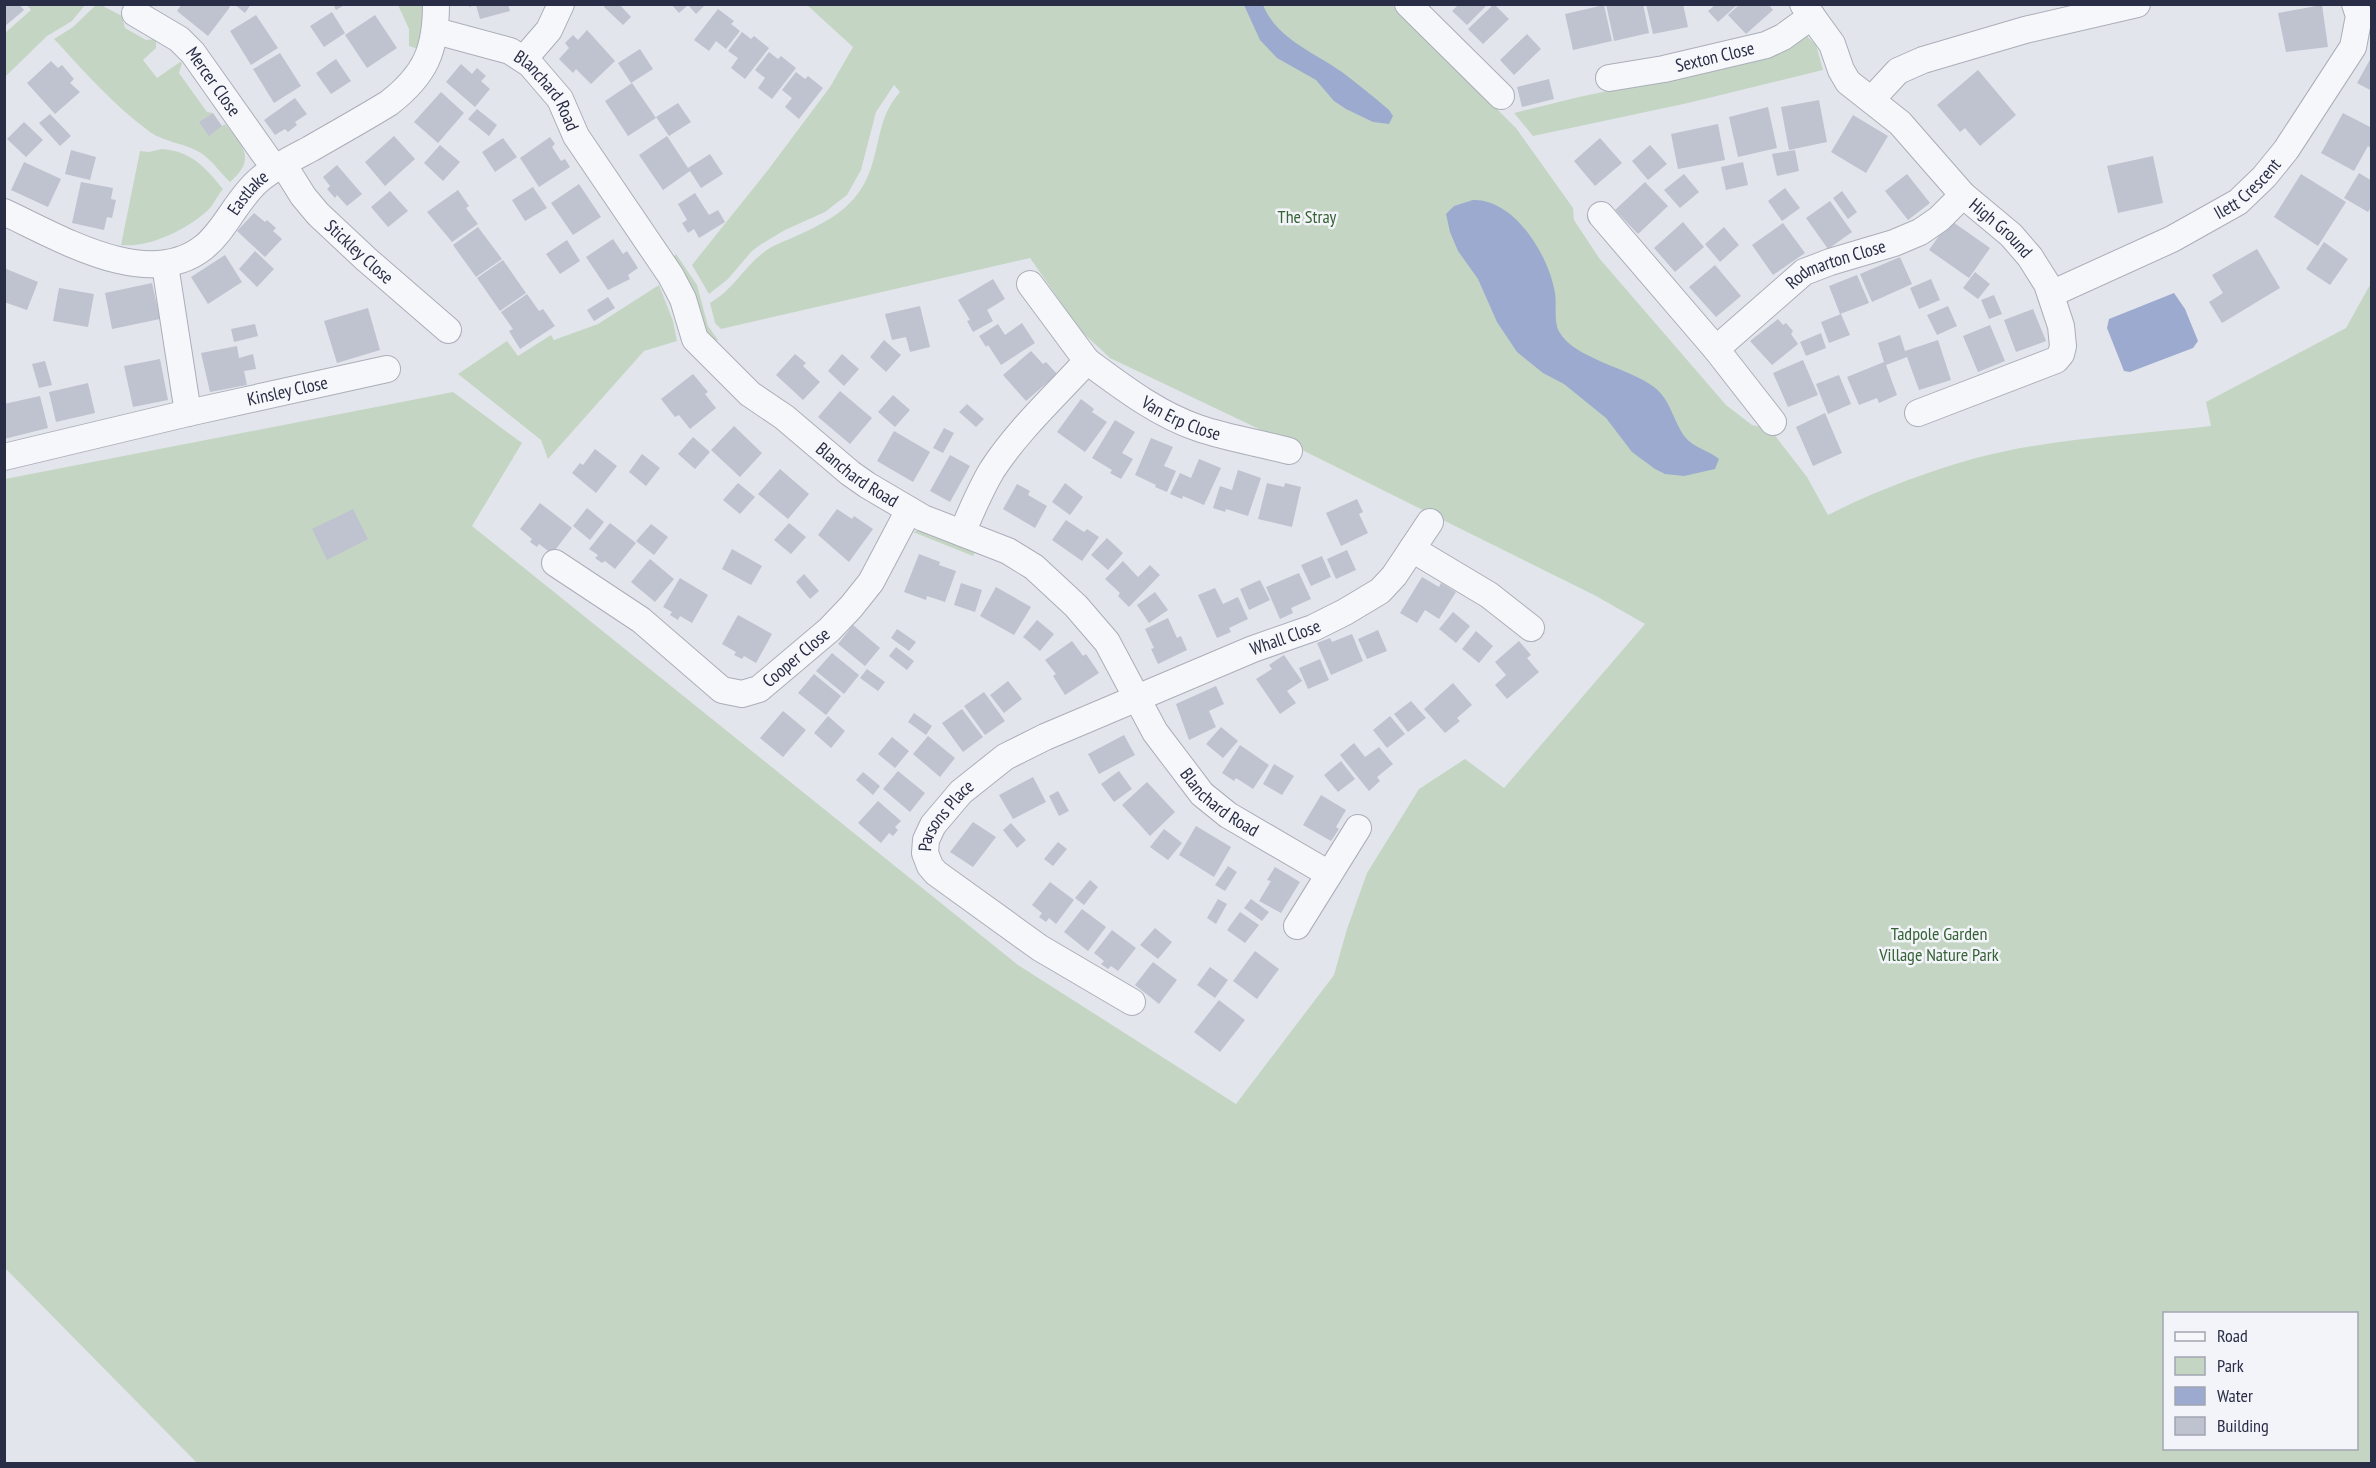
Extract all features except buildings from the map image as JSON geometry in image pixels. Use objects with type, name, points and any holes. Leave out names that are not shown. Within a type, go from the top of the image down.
[{"type":"street","name":"Eastlake","points":[[4,212],[93,252],[128,262],[165,265],[188,259],[206,246],[221,229],[240,199],[261,179],[279,166],[381,108],[407,88],[427,61],[436,32],[436,4]]},
{"type":"street","points":[[524,59],[549,30],[561,4]]},
{"type":"street","points":[[1408,4],[1501,96]]},
{"type":"street","points":[[1872,99],[1898,71],[1923,60],[2025,30],[2137,4]]},
{"type":"street","name":"Ilett Crescent","points":[[2051,294],[2172,239],[2238,202],[2264,177],[2286,150],[2353,47],[2359,16],[2355,4]]},
{"type":"street","name":"High Ground","points":[[1807,10],[1832,44],[1848,82],[1908,130],[1963,195],[2022,245],[2040,270],[2051,294],[2064,339],[2061,354],[2055,360],[1918,413]]},
{"type":"street","name":"Sexton Close","points":[[1609,78],[1664,69],[1766,45],[1783,37],[1807,10]]},
{"type":"street","name":"Mercer Close","points":[[135,13],[179,39],[193,53],[279,166]]},
{"type":"street","name":"Blanchard Road","points":[[436,32],[504,50],[524,59],[560,99],[576,136],[671,276],[682,299],[691,332],[699,345],[750,394],[784,417],[850,474],[909,510],[937,524],[1017,556],[1034,567],[1087,617],[1107,642],[1164,746],[1202,794],[1228,815],[1329,874]]},
{"type":"street","name":"Stickley Close","points":[[279,166],[318,214],[448,330]]},
{"type":"street","name":"Rodmarton Close","points":[[1716,349],[1804,273],[1920,232],[1939,219],[1963,195]]},
{"type":"street","points":[[1601,215],[1716,349],[1773,422]]},
{"type":"street","points":[[165,265],[188,413]]},
{"type":"street","name":"Van Erp Close","points":[[1030,284],[1087,361],[1146,403],[1198,428],[1289,451]]},
{"type":"street","points":[[962,533],[976,500],[997,464],[1087,361]]},
{"type":"street","name":"Kinsley Close","points":[[4,457],[387,369]]},
{"type":"street","name":"Cooper Close","points":[[555,563],[648,626],[722,690],[734,694],[749,694],[759,689],[829,630],[851,607],[879,570],[909,510]]},
{"type":"street","name":"Whall Close","points":[[1139,699],[1253,649],[1313,628],[1373,597],[1394,576],[1430,522]]},
{"type":"street","points":[[1412,549],[1489,595],[1531,628]]},
{"type":"street","name":"Parsons Place","points":[[1132,1002],[1040,948],[944,879],[930,866],[925,847],[928,834],[950,804],[991,766],[1045,737],[1139,699]]},
{"type":"street","points":[[1297,926],[1358,828]]},
{"type":"green space","points":[[97,4],[122,16],[125,28],[146,40],[156,39],[156,48],[143,60],[157,78],[180,62],[182,63],[179,73],[207,112],[213,113],[200,122],[222,126],[225,124],[242,146],[245,159],[243,166],[230,182],[201,153],[156,136],[137,122],[100,88],[54,39],[73,27]]},
{"type":"green space","points":[[27,5],[85,5],[72,21],[47,36],[5,77],[5,33],[31,10]]},
{"type":"green space","points":[[398,5],[425,5],[421,50],[409,46],[409,29]]},
{"type":"green space","points":[[807,5],[1392,5],[1516,128],[1573,208],[1574,220],[1599,258],[1726,405],[1752,425],[1770,429],[1807,477],[1828,515],[1882,490],[1920,476],[2005,451],[2063,441],[2211,426],[2206,402],[2346,328],[2371,283],[2371,1463],[197,1463],[5,1268],[5,479],[453,392],[522,443],[472,526],[1018,965],[1236,1104],[1334,975],[1367,873],[1419,789],[1465,759],[1504,788],[1645,624],[1596,596],[1288,443],[1110,358],[1081,331],[1030,258],[721,329],[715,323],[710,303],[726,291],[766,251],[823,223],[842,210],[857,194],[869,173],[886,114],[900,92],[894,85],[876,112],[861,170],[847,195],[825,212],[785,230],[760,245],[728,279],[709,294],[692,265],[768,170],[830,87],[853,47]]},
{"type":"green space","points":[[1806,35],[1816,45],[1823,70],[1688,103],[1533,136],[1514,113],[1656,81]]},
{"type":"green space","points":[[162,149],[181,153],[197,162],[223,189],[207,211],[189,225],[155,241],[121,245],[140,151],[149,152]]},
{"type":"green space","points":[[676,254],[697,285],[708,326],[718,340],[711,343],[671,261]]},
{"type":"green space","points":[[659,285],[673,321],[677,341],[644,351],[548,459],[541,440],[458,374],[507,341],[518,356],[551,335],[554,340],[598,324]]},
{"type":"green space","points":[[923,529],[976,549],[973,556],[913,532]]},
{"type":"water","points":[[1244,5],[1263,5],[1269,17],[1287,36],[1342,72],[1389,110],[1393,116],[1389,124],[1373,122],[1346,109],[1334,101],[1316,80],[1277,58],[1260,40]]},
{"type":"water","points":[[1473,200],[1488,202],[1503,209],[1528,232],[1546,263],[1555,293],[1558,329],[1567,342],[1590,356],[1632,374],[1660,392],[1685,437],[1719,459],[1715,469],[1684,476],[1665,474],[1655,469],[1632,452],[1606,418],[1564,384],[1543,373],[1517,352],[1497,322],[1478,279],[1458,251],[1450,232],[1446,214],[1454,206]]},
{"type":"water","points":[[2174,293],[2185,309],[2198,341],[2193,348],[2130,372],[2124,371],[2107,328],[2109,319]]},
{"type":"park label","name":"The Stray","points":[[1307,217]]},
{"type":"park label","name":"Tadpole Garden Village Nature Park","points":[[1939,944]]}]
